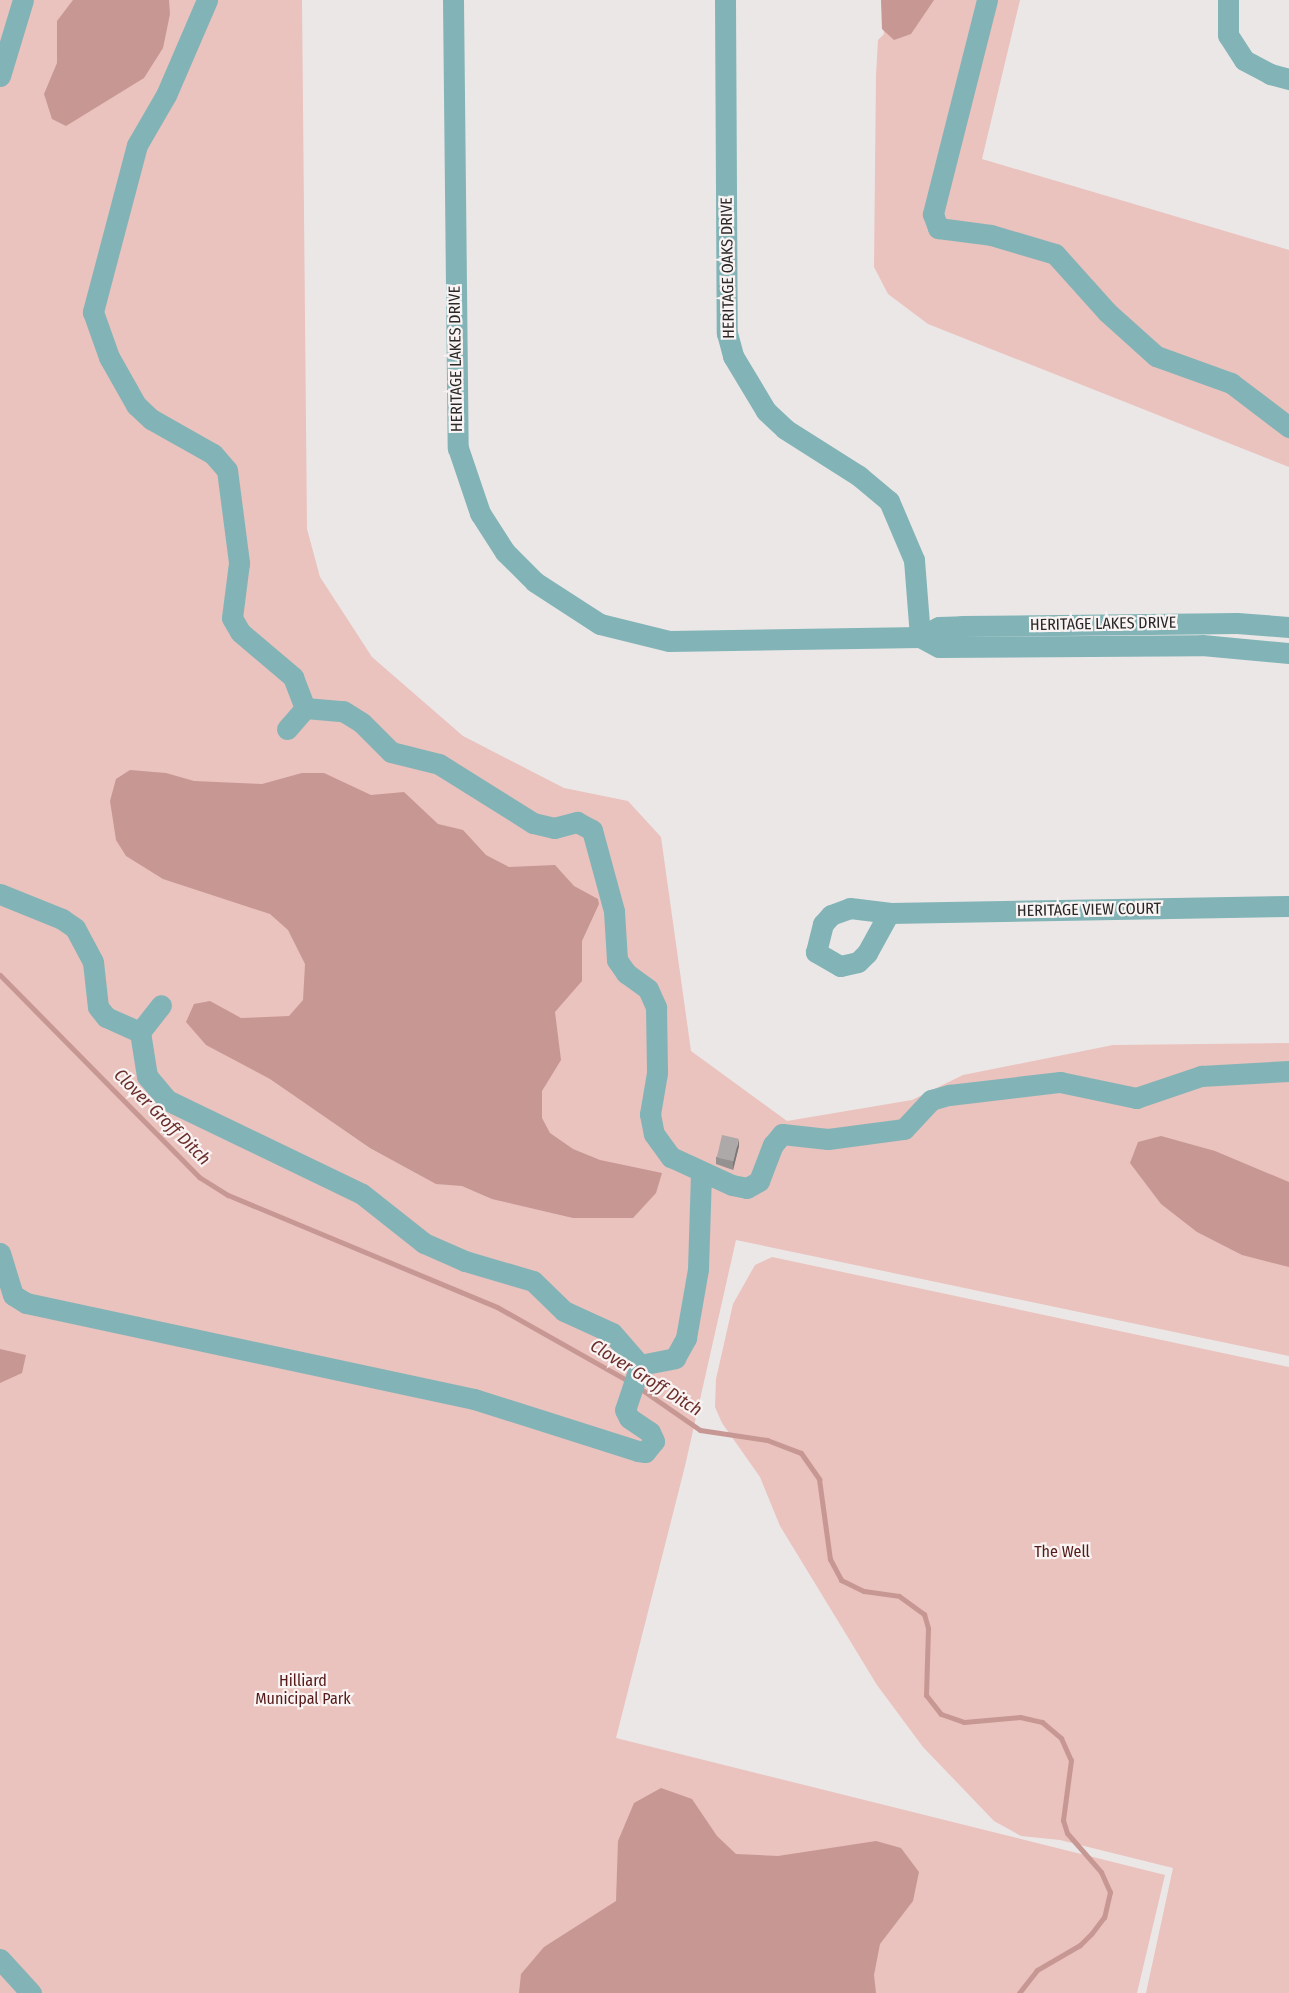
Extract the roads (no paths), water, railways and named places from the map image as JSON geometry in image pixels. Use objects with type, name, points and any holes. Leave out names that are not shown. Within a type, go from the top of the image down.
[{"type":"street","points":[[0,76],[22,0]]},
{"type":"street","points":[[207,0],[166,95],[137,145],[93,312],[109,357],[136,405],[150,418],[213,454],[227,470],[239,563],[232,618],[240,632],[293,677],[304,708]]},
{"type":"street","name":"HERITAGE LAKES DRIVE","points":[[453,0],[456,430],[471,494],[491,533],[519,568],[554,597],[600,624],[646,637],[692,641],[920,637],[939,627],[962,626],[1237,622],[1289,627]]},
{"type":"street","name":"HERITAGE OAKS DRIVE","points":[[725,0],[727,333],[733,356],[744,379],[772,417],[859,476],[889,501],[914,560],[920,637]]},
{"type":"street","points":[[987,0],[933,214],[938,228],[1016,241],[1055,254],[1107,312],[1156,356],[1231,383],[1289,427]]},
{"type":"street","points":[[1228,0],[1228,35],[1244,60],[1270,74],[1289,79]]},
{"type":"street","name":"HERITAGE LAKES DRIVE","points":[[920,637],[939,647],[1202,645],[1289,652]]},
{"type":"street","points":[[287,729],[304,708]]},
{"type":"street","points":[[304,708],[323,708],[350,714],[391,752],[439,764],[533,823],[554,828],[577,822],[592,830],[614,911],[617,960],[626,973],[648,989],[656,1007],[657,1073],[651,1124],[665,1152],[701,1173],[747,1188],[759,1181],[773,1145],[782,1134],[828,1139],[904,1129],[931,1100],[948,1095],[977,1095],[1051,1082],[1136,1098],[1201,1076],[1289,1071]]},
{"type":"street","points":[[0,894],[62,919],[75,928],[93,962],[101,1012],[140,1032]]},
{"type":"street","name":"HERITAGE VIEW COURT","points":[[889,913],[1289,906]]},
{"type":"street","points":[[161,1005],[140,1032],[147,1076],[166,1100],[362,1194],[424,1243],[472,1263],[533,1281],[564,1311],[606,1329],[639,1370]]},
{"type":"street","points":[[0,1253],[13,1295],[26,1303],[474,1399],[645,1452],[651,1448],[654,1436],[629,1418],[625,1410],[628,1395],[639,1370],[675,1358],[686,1338],[698,1269],[701,1173]]},
{"type":"street","points":[[0,1959],[31,1993]]},
{"type":"waterway","name":"Clover Groff Ditch","points":[[0,975],[199,1177],[228,1195],[497,1307],[630,1382]]},
{"type":"waterway","name":"Clover Groff Ditch","points":[[638,1387],[700,1430],[767,1440],[801,1453],[819,1479],[830,1559],[841,1580],[864,1591],[899,1596],[924,1614],[928,1628],[926,1695],[941,1714],[964,1722],[1020,1717],[1042,1722],[1061,1738],[1071,1760],[1063,1820],[1067,1833],[1101,1872],[1110,1892],[1104,1917],[1091,1934],[1080,1945],[1037,1970],[1019,1993]]},
{"type":"park label","name":"The Well","points":[[1062,1552]]},
{"type":"park label","name":"Hilliard Municipal Park","points":[[303,1690]]}]
